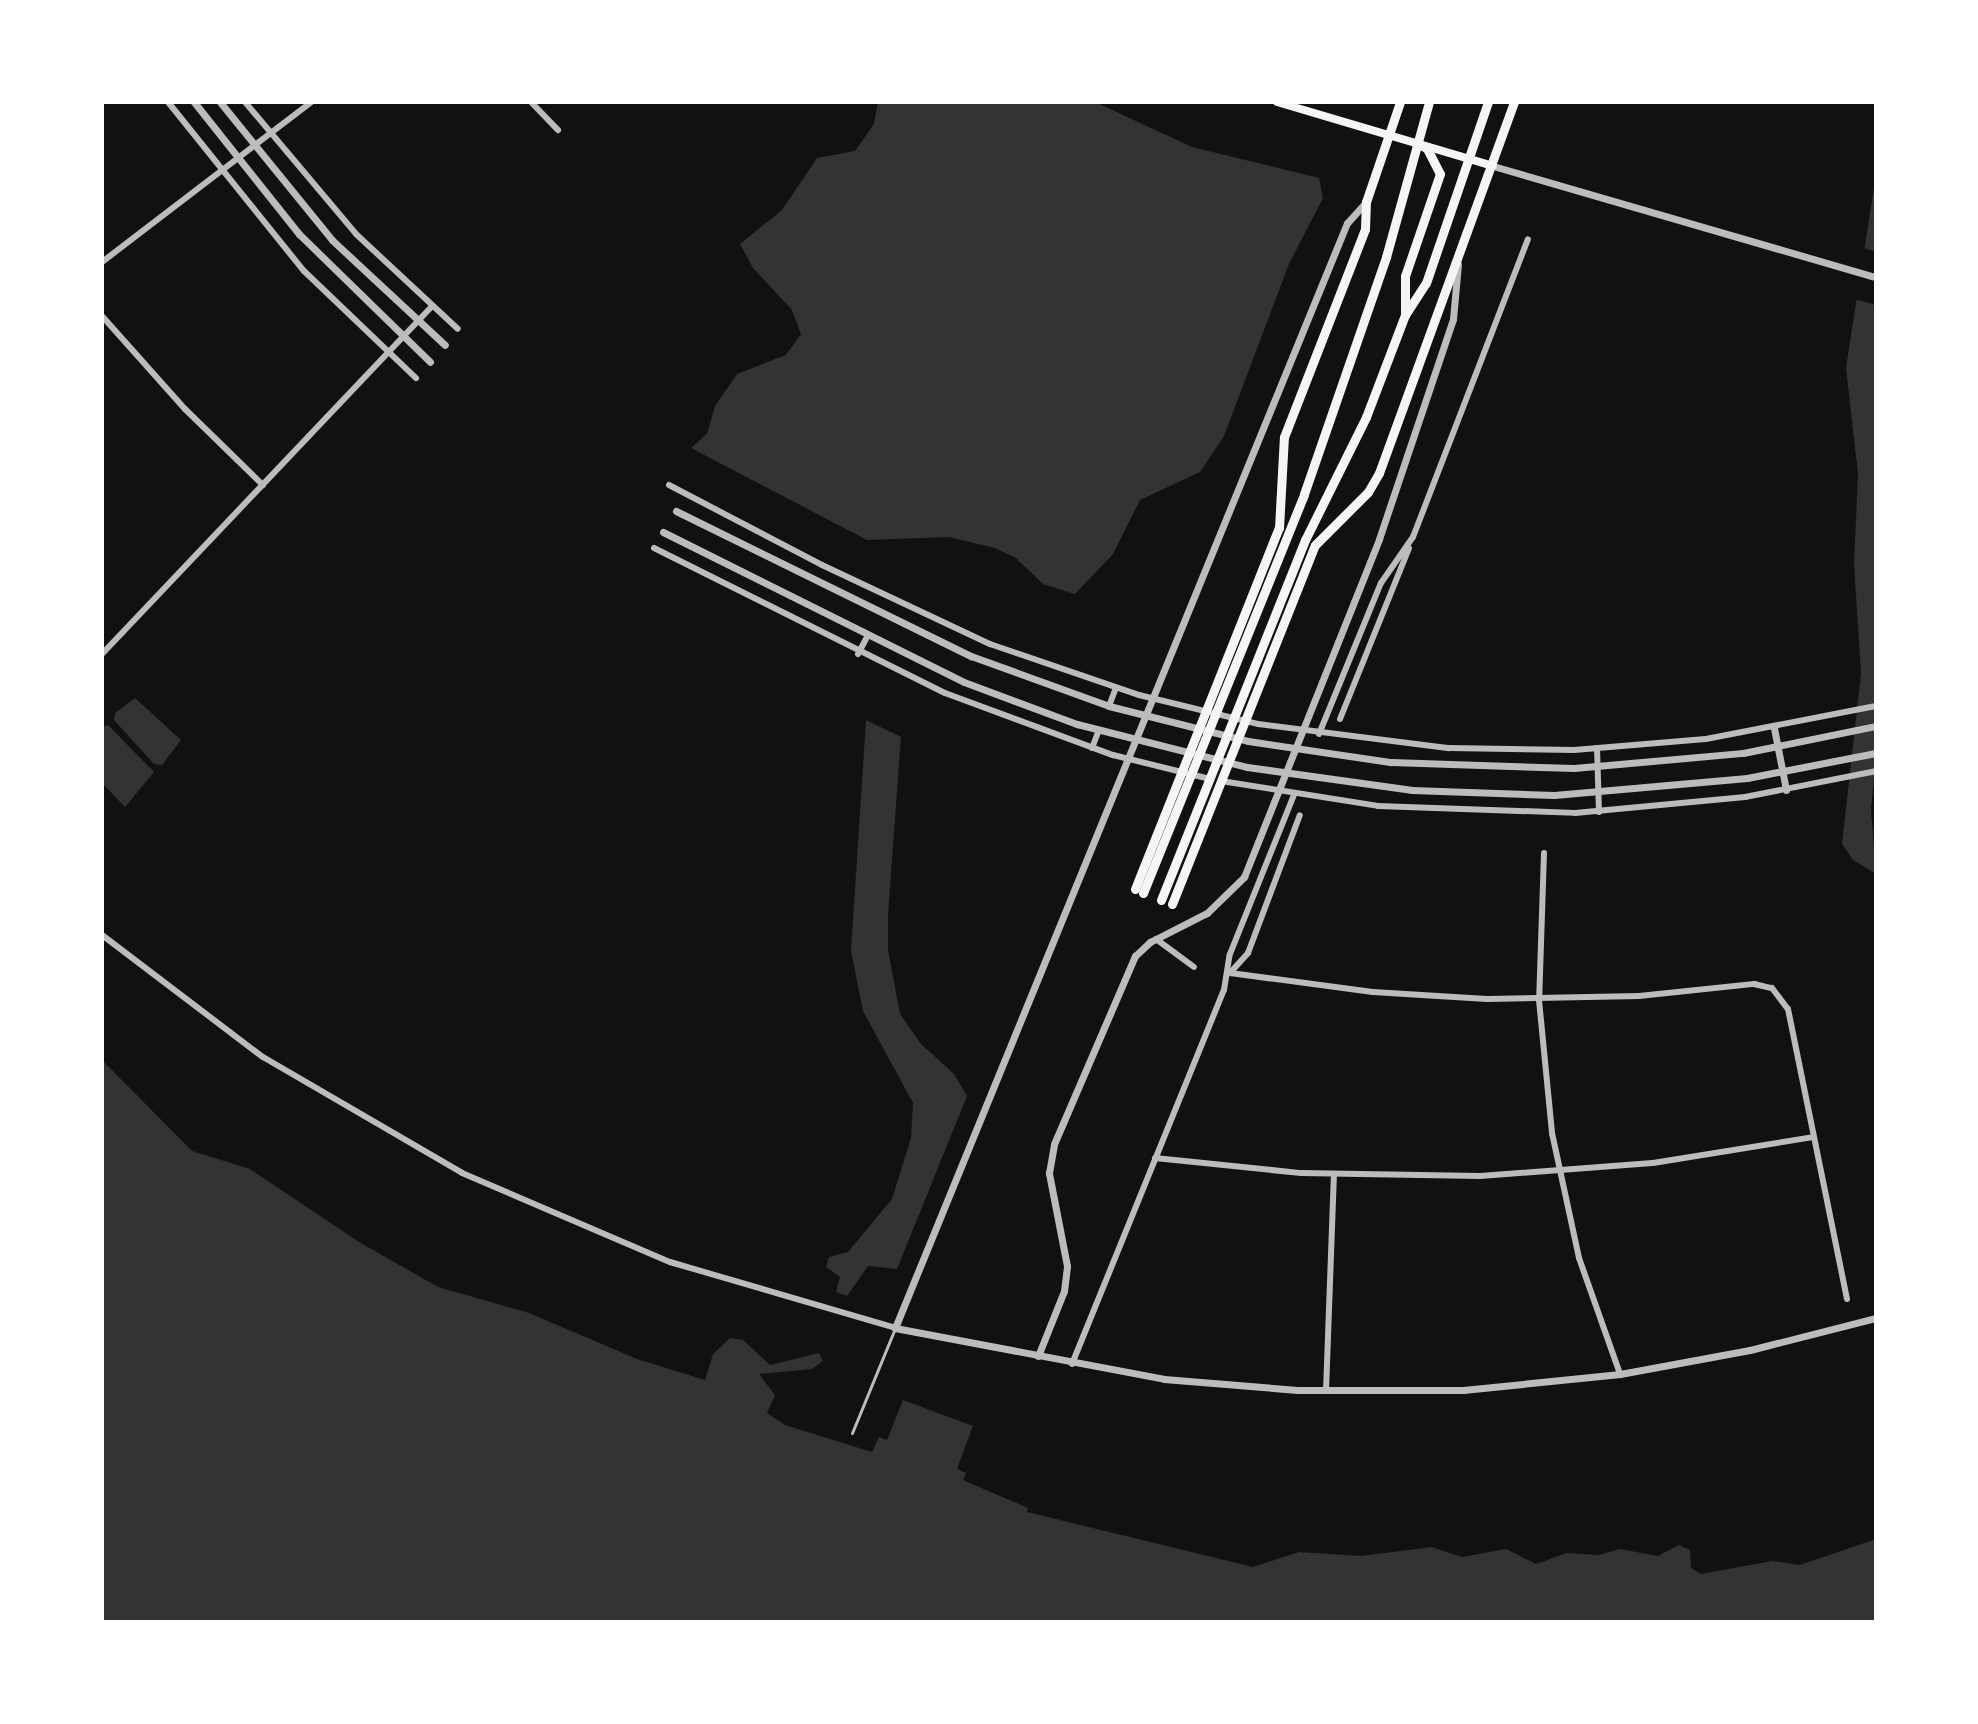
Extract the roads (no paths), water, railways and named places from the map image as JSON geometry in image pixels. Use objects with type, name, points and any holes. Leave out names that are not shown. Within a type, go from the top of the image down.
[{"type":"main road","points":[[1277,102],[1493,166]]},
{"type":"main road","points":[[1400,102],[1366,202],[1365,229],[1284,437],[1279,528],[1139,891],[1304,494],[1386,257],[1415,143],[1429,102]]},
{"type":"main road","points":[[1161,900],[1305,540],[1366,417],[1405,315],[1426,283],[1471,160],[1488,102]]},
{"type":"main road","points":[[1172,904],[1315,545],[1368,492],[1379,473],[1459,262],[1514,102]]},
{"type":"main road","points":[[1405,315],[1405,276],[1440,174],[1427,148],[1415,143]]},
{"type":"street","points":[[168,102],[219,172],[304,271],[386,354],[416,378]]},
{"type":"street","points":[[194,102],[236,159],[318,254],[430,362]]},
{"type":"street","points":[[220,102],[332,240],[445,345]]},
{"type":"street","points":[[245,102],[356,234],[458,329]]},
{"type":"street","points":[[102,262],[311,102]]},
{"type":"street","points":[[531,102],[558,130]]},
{"type":"street","points":[[1493,166],[1876,277]]},
{"type":"street","points":[[895,1328],[1347,223],[1366,202]]},
{"type":"street","points":[[1340,719],[1528,239]]},
{"type":"street","points":[[1038,1356],[1064,1291],[1067,1266],[1049,1173],[1054,1144],[1128,966],[1156,939],[1207,913],[1244,877],[1379,539],[1453,319],[1459,262]]},
{"type":"street","points":[[102,654],[431,307]]},
{"type":"street","points":[[102,316],[175,399],[263,485]]},
{"type":"street","points":[[669,485],[886,597],[1003,649],[1139,695],[1310,733],[1461,749],[1597,748],[1774,728],[1876,706]]},
{"type":"street","points":[[676,511],[878,614],[971,656],[1132,713],[1303,751],[1452,767],[1597,767],[1778,746],[1876,726]]},
{"type":"street","points":[[663,532],[867,637],[976,686],[1120,737],[1292,776],[1423,791],[1598,793],[1782,772],[1876,753]]},
{"type":"street","points":[[1319,734],[1381,583],[1413,537]]},
{"type":"street","points":[[654,548],[858,654],[986,710],[1113,755],[1290,794],[1426,810],[1599,812],[1786,790],[1876,771]]},
{"type":"street","points":[[878,614],[886,597]]},
{"type":"street","points":[[858,654],[867,637]]},
{"type":"street","points":[[1109,706],[1116,688]]},
{"type":"street","points":[[1774,728],[1786,790]]},
{"type":"street","points":[[1092,748],[1099,730]]},
{"type":"street","points":[[1597,748],[1599,812]]},
{"type":"street","points":[[1230,973],[1230,954],[1290,794]]},
{"type":"street","points":[[1072,1364],[1230,973],[1248,953],[1300,815]]},
{"type":"street","points":[[1544,853],[1539,1000],[1559,1172],[1579,1258],[1620,1374]]},
{"type":"street","points":[[102,935],[263,1057],[462,1173],[670,1262],[895,1328],[1164,1379],[1326,1391],[1463,1390],[1620,1374],[1750,1350],[1876,1318]]},
{"type":"street","points":[[1156,939],[1194,967]]},
{"type":"street","points":[[1230,973],[1373,992],[1539,1000],[1754,984],[1772,988],[1785,1001],[1847,1299]]},
{"type":"street","points":[[1155,1158],[1334,1175],[1559,1172],[1813,1137]]},
{"type":"street","points":[[1326,1391],[1334,1175]]},
{"type":"lane","points":[[852,1433],[895,1328]]}]
